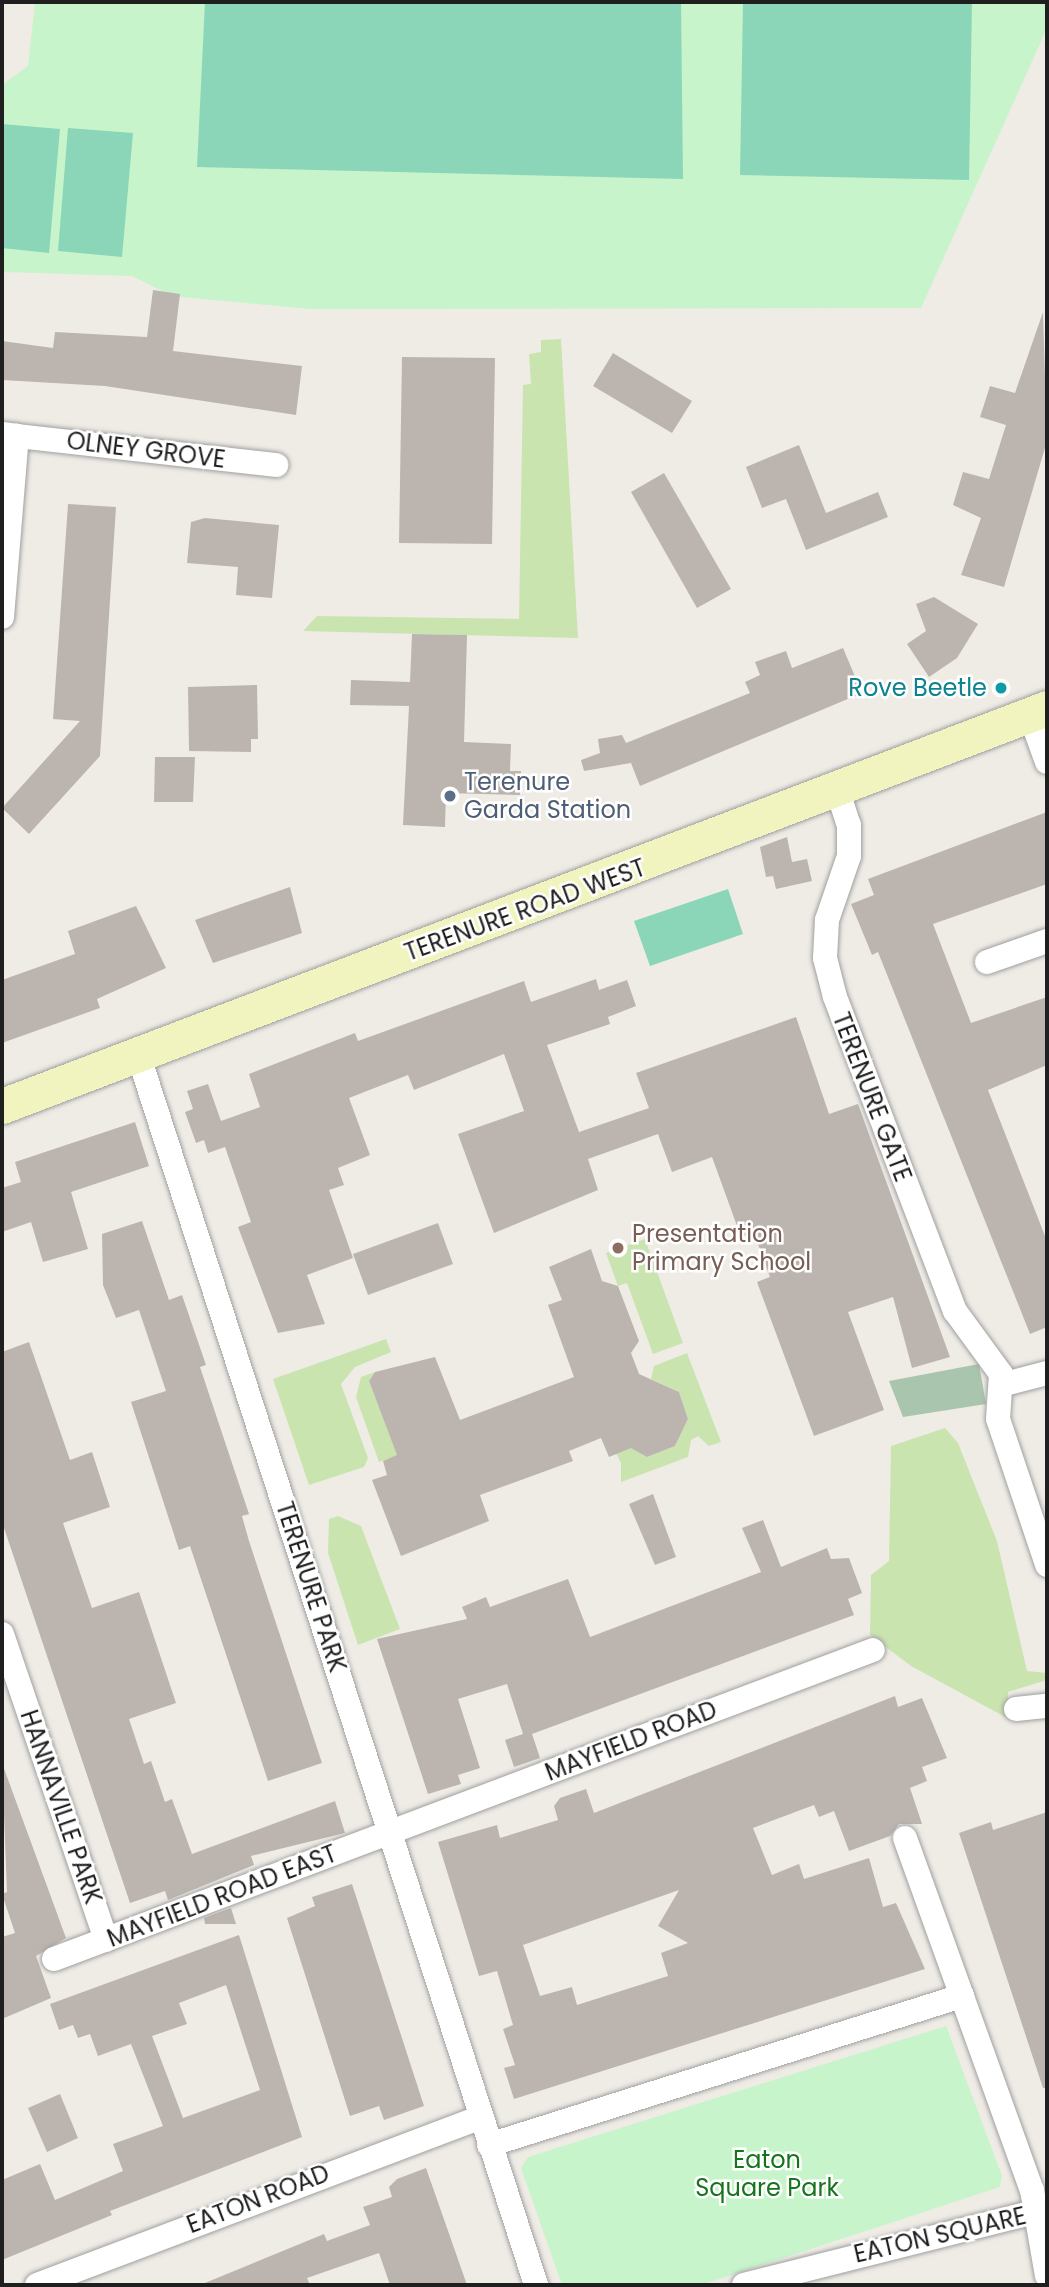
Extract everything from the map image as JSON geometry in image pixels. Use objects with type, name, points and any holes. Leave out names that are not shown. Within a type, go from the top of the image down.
[{"type":"main road","name":"TERENURE ROAD WEST","points":[[2,1106],[358,975],[427,942],[838,792],[1039,712]]},
{"type":"street","name":"OLNEY GROVE","points":[[9,435],[276,465]]},
{"type":"street","points":[[2,617],[9,435]]},
{"type":"street","points":[[1039,712],[1047,762]]},
{"type":"street","name":"TERENURE GATE","points":[[838,792],[849,825],[849,856],[827,920],[825,958],[835,997],[955,1311],[995,1360],[1001,1385],[998,1419],[1047,1565]]},
{"type":"street","points":[[987,961],[1047,941]]},
{"type":"street","name":"TERENURE PARK","points":[[139,1057],[480,2118]]},
{"type":"street","points":[[1001,1385],[1047,1373]]},
{"type":"street","name":"HANNAVILLE PARK","points":[[2,1634],[106,1940]]},
{"type":"street","name":"MAYFIELD ROAD","points":[[390,1832],[873,1650]]},
{"type":"street","points":[[1016,1709],[1047,1706]]},
{"type":"street","name":"MAYFIELD ROAD EAST","points":[[54,1959],[390,1832]]},
{"type":"street","name":"EATON SQUARE","points":[[744,2285],[1038,2211],[905,1838]]},
{"type":"street","points":[[489,2146],[962,1996]]},
{"type":"street","points":[[480,2118],[536,2285]]},
{"type":"street","name":"EATON ROAD","points":[[37,2285],[480,2118]]},
{"type":"street","points":[[1038,2211],[1047,2276]]},
{"type":"green space","points":[[35,2],[1047,2],[1047,28],[921,308],[310,309],[172,296],[132,276],[2,272],[2,85],[28,66]]},
{"type":"green space","points":[[205,2],[681,2],[683,179],[197,167]]},
{"type":"green space","points":[[743,2],[972,2],[969,180],[740,175]]},
{"type":"green space","points":[[2,124],[60,129],[49,253],[2,248]]},
{"type":"green space","points":[[68,128],[133,133],[122,257],[58,251]]},
{"type":"green space","points":[[561,339],[578,638],[303,631],[317,616],[519,619],[523,385],[531,384],[529,354],[541,352],[541,340]]},
{"type":"green space","points":[[728,889],[743,934],[650,966],[634,921]]},
{"type":"green space","points":[[645,1239],[683,1343],[653,1354],[627,1283],[618,1286],[606,1253]]},
{"type":"green space","points":[[386,1339],[391,1352],[355,1367],[341,1384],[368,1458],[364,1467],[309,1485],[273,1379]]},
{"type":"green space","points":[[687,1353],[721,1442],[709,1446],[698,1436],[691,1440],[688,1457],[621,1482],[621,1463],[604,1430],[647,1457],[675,1446],[688,1419],[679,1392],[651,1379],[654,1366]]},
{"type":"green space","points":[[979,1364],[986,1404],[903,1417],[889,1381]]},
{"type":"green space","points":[[375,1372],[369,1381],[391,1438],[408,1452],[379,1462],[356,1397],[361,1377]]},
{"type":"green space","points":[[945,1428],[958,1443],[997,1541],[1027,1671],[1047,1673],[1047,1680],[1008,1692],[1007,1718],[911,1666],[870,1635],[871,1575],[889,1561],[891,1446]]},
{"type":"green space","points":[[338,1516],[361,1526],[400,1629],[358,1645],[328,1553],[329,1519]]},
{"type":"green space","name":"Eaton Square Park","points":[[946,2026],[1002,2176],[1000,2187],[701,2285],[562,2285],[521,2168],[528,2157]]},
{"type":"building","points":[[153,290],[180,294],[173,351],[302,366],[296,415],[105,386],[2,380],[2,341],[53,348],[55,332],[147,337]]},
{"type":"building","points":[[1043,312],[1047,441],[1004,587],[961,575],[981,518],[953,505],[963,472],[989,479],[1006,425],[980,417],[990,386],[1015,393]]},
{"type":"building","points":[[613,353],[692,401],[672,433],[593,386]]},
{"type":"building","points":[[402,357],[495,358],[492,544],[399,543]]},
{"type":"building","points":[[799,445],[826,513],[878,492],[888,517],[806,550],[786,499],[762,508],[746,467]]},
{"type":"building","points":[[664,473],[731,589],[697,608],[631,492]]},
{"type":"building","points":[[68,504],[116,507],[100,756],[29,834],[2,808],[80,721],[53,719]]},
{"type":"building","points":[[205,518],[279,525],[272,598],[236,595],[238,567],[187,563],[191,522]]},
{"type":"building","points":[[934,597],[978,624],[957,658],[929,677],[907,644],[926,631],[916,604]]},
{"type":"building","points":[[412,634],[467,635],[464,742],[511,744],[510,771],[521,771],[520,795],[446,793],[445,827],[403,825],[409,706],[350,705],[351,680],[410,682]]},
{"type":"building","points":[[843,648],[862,693],[640,786],[631,763],[584,771],[581,760],[600,753],[598,739],[622,735],[626,743],[750,693],[745,682],[760,675],[755,662],[786,651],[792,668]]},
{"type":"building","points":[[257,685],[258,739],[251,739],[251,752],[189,751],[188,687]]},
{"type":"building","points":[[155,757],[195,757],[193,802],[154,802]]},
{"type":"building","points":[[1047,812],[1047,884],[933,924],[971,1023],[1047,997],[1047,1065],[988,1090],[1047,1241],[1047,1327],[1030,1334],[878,952],[872,955],[851,904],[874,895],[868,879]]},
{"type":"building","points":[[787,837],[792,862],[807,859],[812,881],[776,889],[773,876],[766,877],[760,847]]},
{"type":"building","points":[[290,887],[302,933],[213,963],[195,920]]},
{"type":"building","points":[[136,906],[166,968],[97,999],[100,1008],[2,1043],[2,980],[75,954],[68,931]]},
{"type":"building","points":[[596,979],[599,990],[627,980],[636,1006],[608,1017],[610,1024],[547,1045],[579,1132],[649,1108],[636,1073],[796,1017],[829,1114],[858,1104],[950,1357],[912,1368],[893,1297],[848,1312],[884,1410],[814,1436],[757,1282],[770,1277],[754,1233],[741,1237],[712,1157],[672,1172],[658,1134],[588,1159],[598,1190],[494,1233],[458,1134],[524,1111],[504,1054],[414,1090],[408,1075],[349,1098],[370,1155],[338,1168],[344,1185],[329,1190],[353,1258],[307,1275],[325,1324],[278,1333],[238,1227],[251,1222],[225,1147],[208,1153],[204,1140],[196,1143],[185,1112],[193,1109],[187,1091],[208,1084],[221,1121],[260,1107],[249,1074],[355,1033],[358,1041],[524,981],[531,1002]]},
{"type":"building","points":[[135,1122],[149,1166],[71,1192],[88,1249],[43,1262],[31,1222],[2,1232],[2,1188],[21,1182],[15,1162]]},
{"type":"building","points":[[142,1221],[169,1300],[182,1295],[206,1365],[200,1367],[249,1514],[242,1516],[249,1541],[322,1763],[268,1781],[190,1546],[179,1550],[131,1402],[166,1391],[139,1310],[116,1318],[103,1285],[102,1234]]},
{"type":"building","points":[[438,1223],[453,1264],[368,1295],[353,1254]]},
{"type":"building","points":[[591,1249],[602,1281],[618,1286],[639,1341],[631,1353],[639,1374],[679,1392],[688,1419],[675,1446],[647,1457],[631,1448],[609,1457],[601,1438],[569,1451],[573,1461],[480,1495],[489,1521],[401,1556],[372,1480],[387,1475],[383,1461],[397,1455],[369,1381],[375,1372],[435,1357],[460,1420],[574,1377],[548,1305],[562,1300],[549,1267]]},
{"type":"building","points":[[29,1342],[70,1460],[92,1452],[110,1507],[63,1523],[92,1608],[139,1592],[176,1703],[129,1719],[144,1764],[151,1761],[165,1802],[172,1799],[192,1854],[335,1801],[345,1833],[251,1856],[254,1865],[168,1900],[165,1891],[130,1903],[2,1522],[2,1352]]},
{"type":"building","points":[[653,1494],[676,1557],[655,1565],[629,1504]]},
{"type":"building","points":[[763,1520],[781,1567],[827,1548],[831,1559],[849,1558],[862,1593],[848,1599],[854,1615],[532,1734],[540,1758],[514,1767],[505,1740],[523,1734],[507,1684],[458,1699],[480,1768],[458,1775],[461,1784],[428,1794],[377,1639],[467,1619],[462,1607],[486,1597],[490,1607],[568,1579],[590,1637],[761,1572],[742,1528]]},
{"type":"building","points":[[895,1696],[898,1707],[922,1698],[947,1758],[922,1767],[927,1781],[910,1788],[922,1824],[899,1824],[890,1836],[849,1851],[834,1811],[819,1817],[814,1805],[753,1828],[772,1875],[799,1864],[804,1879],[869,1858],[883,1907],[896,1903],[925,1969],[514,2099],[504,2068],[515,2065],[503,2029],[513,2025],[497,1971],[479,1976],[438,1842],[497,1825],[500,1838],[558,1820],[554,1806],[560,1798],[586,1789],[594,1813]],"holes":[[[679,1890],[658,1926],[688,1943],[661,1953],[668,1976],[577,2005],[572,1987],[540,1996],[523,1945]]]},
{"type":"building","points":[[2,1763],[66,1938],[36,1956],[51,1998],[2,2019],[2,1937],[15,1933],[2,1894],[7,1892]]},
{"type":"building","points":[[1047,1812],[1047,2088],[1043,2088],[959,1833],[991,1822],[993,1830]]},
{"type":"building","points":[[352,1884],[424,2106],[384,2120],[379,2106],[350,2116],[287,1918],[315,1906],[312,1897]]},
{"type":"building","points":[[231,1908],[236,1924],[205,1924],[204,1918]]},
{"type":"building","points":[[239,1935],[302,2137],[110,2211],[112,2215],[2,2260],[2,2180],[40,2164],[55,2200],[123,2171],[113,2144],[163,2126],[131,2044],[98,2056],[90,2034],[78,2038],[73,2025],[59,2030],[50,2004]],"holes":[[[226,1985],[260,2090],[183,2118],[152,2036],[187,2024],[179,2003]]]},
{"type":"building","points":[[60,2094],[78,2138],[47,2152],[28,2108]]},
{"type":"building","points":[[426,2168],[467,2285],[390,2285],[379,2253],[307,2278],[310,2285],[200,2285],[324,2234],[327,2241],[370,2225],[363,2207],[392,2197],[389,2187],[397,2179]]},
{"type":"place","name":"Rove Beetle","points":[[1001,688]]},
{"type":"place","name":"Terenure Garda Station","points":[[450,796]]},
{"type":"place","name":"Presentation Primary School","points":[[618,1248]]}]
